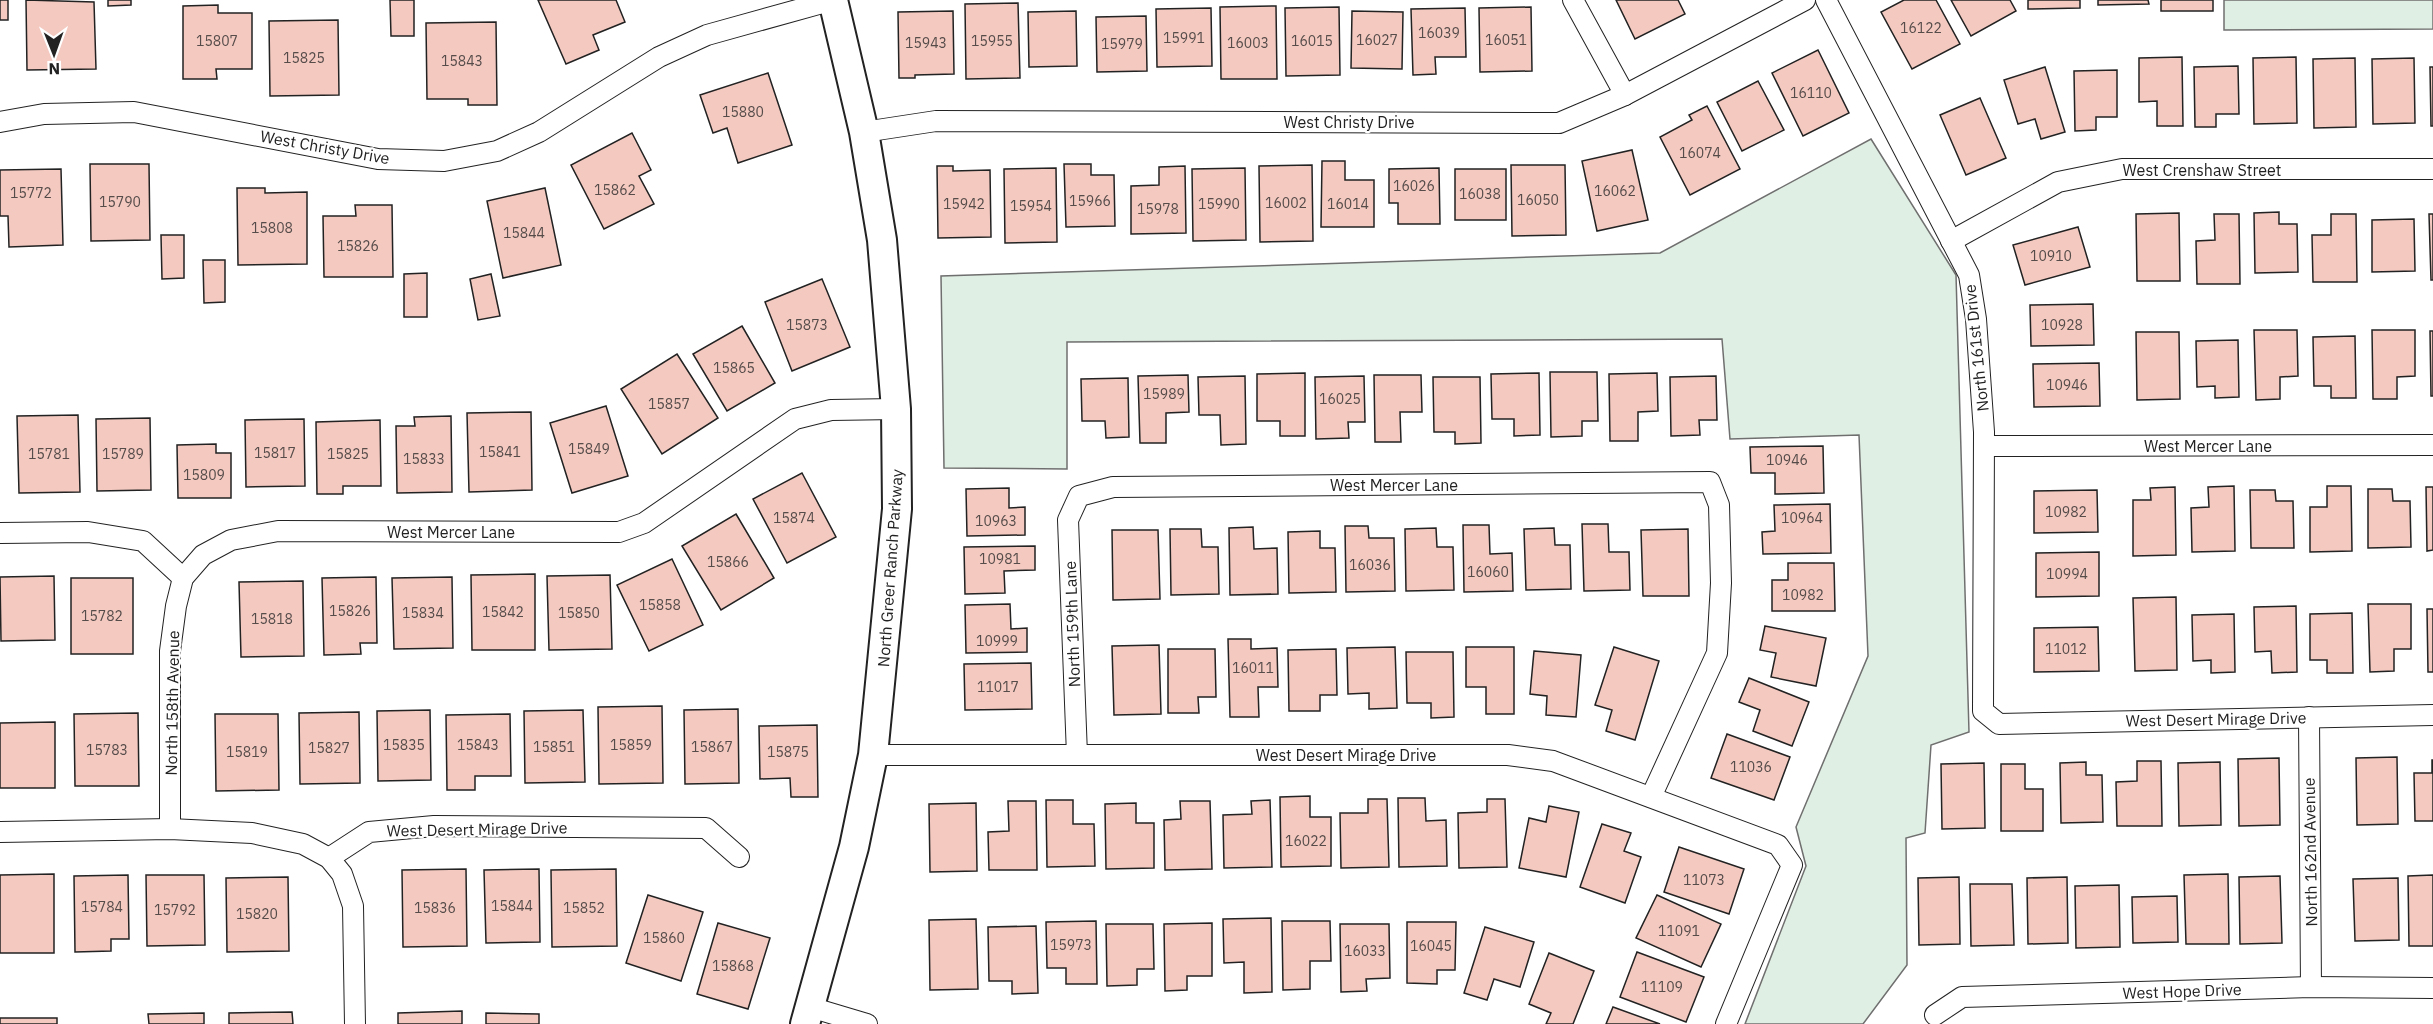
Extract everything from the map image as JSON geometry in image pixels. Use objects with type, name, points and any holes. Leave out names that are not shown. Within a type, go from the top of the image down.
[{"type":"street","name":"West Christy Drive","points":[[0,122],[44,114],[134,112],[378,159],[444,161],[497,151],[539,132],[659,57],[708,35],[833,0]]},
{"type":"street","name":"North Greer Ranch Parkway","points":[[807,1016],[854,847],[873,755],[884,671],[897,510],[896,409],[882,240],[864,132],[833,0]]},
{"type":"street","points":[[1573,0],[1624,95]]},
{"type":"street","name":"West Christy Drive","points":[[864,132],[936,121],[1559,123],[1624,95],[1805,0]]},
{"type":"street","name":"North 161st Drive","points":[[1826,0],[1968,275],[1976,319],[1984,446],[1983,711],[1999,723]]},
{"type":"street","name":"West Crenshaw Street","points":[[1951,241],[2058,182],[2122,169],[2433,170]]},
{"type":"street","name":"West Mercer Lane","points":[[183,578],[203,555],[231,540],[278,531],[619,532],[644,523],[795,419],[831,410],[896,409]]},
{"type":"street","name":"West Mercer Lane","points":[[1984,446],[2433,445]]},
{"type":"street","name":"West Mercer Lane","points":[[1079,496],[1113,487],[1710,482],[1719,505],[1721,583],[1717,653],[1651,797]]},
{"type":"street","name":"North 159th Lane","points":[[1077,755],[1068,520],[1079,496]]},
{"type":"street","points":[[0,533],[88,532],[143,541],[183,578]]},
{"type":"street","name":"North 158th Avenue","points":[[170,829],[170,651],[176,606],[183,578]]},
{"type":"street","name":"West Desert Mirage Drive","points":[[1999,723],[2433,715]]},
{"type":"street","name":"North 162nd Avenue","points":[[2309,717],[2311,987]]},
{"type":"street","name":"West Desert Mirage Drive","points":[[873,755],[1508,755],[1553,761],[1778,845],[1792,865],[1726,1024]]},
{"type":"street","name":"West Desert Mirage Drive","points":[[329,858],[369,832],[434,826],[706,828],[739,857]]},
{"type":"street","points":[[0,832],[170,829],[252,833],[303,844],[329,858],[342,874],[353,906],[355,1024]]},
{"type":"street","name":"West Hope Drive","points":[[1935,1015],[1962,997],[2311,987],[2433,988]]},
{"type":"street","points":[[807,1016],[867,1024]]},
{"type":"green space","points":[[2224,0],[2433,0],[2433,29],[2224,30]]},
{"type":"green space","points":[[1871,139],[1956,275],[1969,732],[1931,745],[1925,833],[1906,838],[1907,965],[1863,1024],[1745,1024],[1806,866],[1796,827],[1868,656],[1859,435],[1730,439],[1722,339],[1067,342],[1067,469],[944,468],[941,276],[1660,253]]},
{"type":"building","points":[[0,0],[8,0],[8,20],[0,20]]},
{"type":"building","points":[[26,0],[94,2],[96,69],[27,70]]},
{"type":"building","points":[[108,0],[131,0],[131,5],[108,6]]},
{"type":"building","points":[[390,0],[414,0],[414,36],[391,36]]},
{"type":"building","points":[[538,0],[616,0],[625,22],[593,35],[599,50],[566,64]]},
{"type":"building","points":[[1616,0],[1678,0],[1685,14],[1635,39]]},
{"type":"building","points":[[1904,0],[1936,0],[1960,44],[1912,69],[1881,12]]},
{"type":"building","points":[[1951,0],[2010,0],[2016,11],[1971,36]]},
{"type":"building","points":[[2028,0],[2080,0],[2080,8],[2028,9]]},
{"type":"building","points":[[2098,0],[2148,0],[2149,4],[2098,5]]},
{"type":"building","points":[[2161,0],[2213,0],[2213,11],[2161,11]]},
{"type":"building","points":[[1018,3],[1020,78],[966,79],[965,4]]},
{"type":"building","points":[[218,5],[218,13],[252,13],[252,69],[216,69],[217,79],[183,79],[183,6]]},
{"type":"building","points":[[1276,6],[1277,79],[1221,79],[1220,7]]},
{"type":"building","points":[[1339,7],[1340,75],[1286,76],[1285,8]]},
{"type":"building","points":[[1531,7],[1532,71],[1480,72],[1479,8]]},
{"type":"building","points":[[1211,8],[1212,66],[1157,67],[1156,9]]},
{"type":"building","points":[[1465,8],[1466,57],[1435,57],[1436,74],[1413,75],[1411,9]]},
{"type":"building","points":[[953,11],[954,74],[915,75],[915,78],[899,78],[898,12]]},
{"type":"building","points":[[1076,11],[1077,66],[1029,67],[1028,12]]},
{"type":"building","points":[[1352,11],[1403,12],[1402,69],[1351,68]]},
{"type":"building","points":[[1146,16],[1147,71],[1097,72],[1096,17]]},
{"type":"building","points":[[338,20],[339,95],[270,96],[269,21]]},
{"type":"building","points":[[496,22],[497,105],[468,105],[468,99],[427,99],[426,23]]},
{"type":"building","points":[[1818,50],[1849,113],[1803,136],[1772,73]]},
{"type":"building","points":[[2182,57],[2183,126],[2157,126],[2157,101],[2139,102],[2139,58]]},
{"type":"building","points":[[2296,57],[2297,123],[2254,124],[2253,58]]},
{"type":"building","points":[[2355,58],[2356,127],[2314,128],[2313,59]]},
{"type":"building","points":[[2414,58],[2415,123],[2373,124],[2372,59]]},
{"type":"building","points":[[2238,66],[2239,114],[2216,114],[2216,127],[2195,127],[2194,67]]},
{"type":"building","points":[[2045,67],[2065,132],[2041,139],[2035,119],[2018,124],[2004,80]]},
{"type":"building","points":[[2430,67],[2433,67],[2433,126],[2431,126]]},
{"type":"building","points":[[2117,70],[2117,117],[2096,117],[2096,130],[2075,131],[2074,71]]},
{"type":"building","points":[[768,73],[792,145],[738,163],[727,128],[713,133],[700,95]]},
{"type":"building","points":[[1758,81],[1784,130],[1742,151],[1717,102]]},
{"type":"building","points":[[1980,98],[2006,158],[1966,175],[1940,115]]},
{"type":"building","points":[[1707,106],[1740,169],[1690,195],[1660,137],[1692,120],[1689,115]]},
{"type":"building","points":[[632,133],[651,170],[639,176],[654,204],[604,229],[571,165]]},
{"type":"building","points":[[1632,150],[1648,220],[1597,231],[1582,161]]},
{"type":"building","points":[[1322,161],[1345,161],[1345,180],[1374,180],[1374,227],[1321,227]]},
{"type":"building","points":[[90,164],[149,164],[150,240],[91,241]]},
{"type":"building","points":[[1064,164],[1091,164],[1091,175],[1114,175],[1115,226],[1066,227]]},
{"type":"building","points":[[1312,165],[1313,241],[1260,242],[1259,166]]},
{"type":"building","points":[[1511,165],[1565,165],[1566,235],[1512,236]]},
{"type":"building","points":[[937,166],[953,166],[953,171],[990,170],[991,237],[938,238]]},
{"type":"building","points":[[1185,166],[1186,233],[1131,234],[1131,186],[1159,185],[1159,167]]},
{"type":"building","points":[[1056,168],[1057,242],[1005,243],[1004,169]]},
{"type":"building","points":[[1245,168],[1246,240],[1193,241],[1192,169]]},
{"type":"building","points":[[1439,168],[1440,224],[1398,224],[1398,203],[1389,203],[1389,169]]},
{"type":"building","points":[[61,169],[63,245],[9,247],[8,216],[0,216],[0,170]]},
{"type":"building","points":[[1455,169],[1506,169],[1506,220],[1455,220]]},
{"type":"building","points":[[237,188],[265,188],[265,193],[307,192],[307,264],[238,265]]},
{"type":"building","points":[[545,188],[561,265],[503,278],[487,201]]},
{"type":"building","points":[[355,205],[392,205],[393,277],[324,277],[323,216],[356,216]]},
{"type":"building","points":[[2279,212],[2279,224],[2297,224],[2298,272],[2255,273],[2254,213]]},
{"type":"building","points":[[2179,213],[2180,281],[2137,281],[2136,214]]},
{"type":"building","points":[[2214,214],[2239,214],[2240,284],[2197,284],[2196,241],[2215,240]]},
{"type":"building","points":[[2331,214],[2356,214],[2357,282],[2313,282],[2312,235],[2331,235]]},
{"type":"building","points":[[2429,214],[2433,214],[2433,280],[2431,280]]},
{"type":"building","points":[[2414,219],[2415,271],[2372,272],[2372,220]]},
{"type":"building","points":[[2078,227],[2090,267],[2025,285],[2013,245]]},
{"type":"building","points":[[161,235],[184,235],[184,278],[162,279]]},
{"type":"building","points":[[203,260],[225,260],[225,302],[204,303]]},
{"type":"building","points":[[427,273],[427,317],[404,317],[404,274]]},
{"type":"building","points":[[491,274],[500,316],[478,320],[470,279]]},
{"type":"building","points":[[822,279],[850,347],[792,371],[765,302]]},
{"type":"building","points":[[2093,304],[2094,345],[2031,346],[2030,305]]},
{"type":"building","points":[[742,326],[775,383],[727,411],[693,354]]},
{"type":"building","points":[[2254,330],[2297,330],[2298,376],[2280,377],[2280,399],[2256,400]]},
{"type":"building","points":[[2372,330],[2415,330],[2415,376],[2397,377],[2397,399],[2373,399]]},
{"type":"building","points":[[2430,331],[2433,331],[2433,396],[2431,396]]},
{"type":"building","points":[[2136,332],[2179,332],[2180,399],[2137,400]]},
{"type":"building","points":[[2355,336],[2356,398],[2331,398],[2331,386],[2314,386],[2313,337]]},
{"type":"building","points":[[2238,340],[2239,397],[2215,398],[2215,386],[2197,387],[2196,341]]},
{"type":"building","points":[[677,354],[718,418],[662,454],[621,389]]},
{"type":"building","points":[[2099,363],[2100,406],[2034,407],[2033,364]]},
{"type":"building","points":[[1550,372],[1597,372],[1598,421],[1582,421],[1582,436],[1551,437]]},
{"type":"building","points":[[1305,373],[1305,436],[1280,436],[1280,421],[1257,421],[1257,374]]},
{"type":"building","points":[[1539,373],[1540,435],[1514,436],[1514,419],[1492,419],[1491,374]]},
{"type":"building","points":[[1657,373],[1658,411],[1638,412],[1638,441],[1610,441],[1609,374]]},
{"type":"building","points":[[1188,375],[1189,412],[1166,413],[1166,443],[1140,443],[1138,376]]},
{"type":"building","points":[[1374,375],[1421,375],[1422,412],[1400,412],[1401,442],[1375,442]]},
{"type":"building","points":[[1245,376],[1246,444],[1221,445],[1220,415],[1199,415],[1198,377]]},
{"type":"building","points":[[1364,376],[1365,422],[1348,422],[1349,438],[1316,439],[1315,377]]},
{"type":"building","points":[[1716,376],[1717,420],[1699,420],[1700,435],[1671,436],[1670,377]]},
{"type":"building","points":[[1433,377],[1480,377],[1481,443],[1455,444],[1455,432],[1434,432]]},
{"type":"building","points":[[1128,378],[1129,437],[1106,438],[1105,421],[1082,421],[1081,379]]},
{"type":"building","points":[[606,406],[628,476],[572,493],[550,423]]},
{"type":"building","points":[[531,412],[532,490],[469,492],[467,413]]},
{"type":"building","points":[[78,415],[80,492],[19,493],[17,416]]},
{"type":"building","points":[[451,416],[452,492],[397,493],[396,426],[415,426],[414,417]]},
{"type":"building","points":[[150,418],[151,490],[97,491],[96,419]]},
{"type":"building","points":[[304,419],[305,486],[246,487],[245,420]]},
{"type":"building","points":[[380,420],[381,486],[343,486],[343,494],[317,494],[316,422]]},
{"type":"building","points":[[216,444],[216,453],[231,453],[231,498],[178,498],[177,445]]},
{"type":"building","points":[[1823,446],[1824,493],[1775,494],[1775,473],[1751,473],[1750,447]]},
{"type":"building","points":[[802,473],[836,537],[787,563],[753,499]]},
{"type":"building","points":[[2234,486],[2235,551],[2192,552],[2191,508],[2209,507],[2208,487]]},
{"type":"building","points":[[2327,486],[2351,486],[2352,551],[2310,552],[2310,507],[2327,507]]},
{"type":"building","points":[[2175,487],[2176,555],[2133,556],[2133,500],[2151,500],[2150,488]]},
{"type":"building","points":[[2426,487],[2433,487],[2433,550],[2427,551]]},
{"type":"building","points":[[1009,488],[1009,508],[1025,507],[1025,535],[967,536],[966,489]]},
{"type":"building","points":[[2368,489],[2392,489],[2393,501],[2410,501],[2411,547],[2368,548]]},
{"type":"building","points":[[2097,490],[2098,532],[2034,533],[2034,491]]},
{"type":"building","points":[[2250,490],[2275,490],[2276,501],[2293,501],[2294,548],[2251,548]]},
{"type":"building","points":[[1830,504],[1831,553],[1763,554],[1762,532],[1775,531],[1774,505]]},
{"type":"building","points":[[736,514],[774,578],[721,610],[682,546]]},
{"type":"building","points":[[1582,524],[1608,524],[1609,552],[1629,552],[1630,590],[1584,591]]},
{"type":"building","points":[[1463,525],[1489,525],[1490,554],[1512,553],[1513,591],[1464,592]]},
{"type":"building","points":[[1345,526],[1368,526],[1369,538],[1394,538],[1395,591],[1346,592]]},
{"type":"building","points":[[1253,527],[1254,549],[1277,548],[1278,594],[1230,595],[1229,528]]},
{"type":"building","points":[[1436,528],[1437,547],[1453,547],[1454,590],[1406,591],[1405,529]]},
{"type":"building","points":[[1554,528],[1555,545],[1570,545],[1571,589],[1526,590],[1524,529]]},
{"type":"building","points":[[1170,529],[1201,529],[1202,547],[1218,547],[1219,594],[1171,595]]},
{"type":"building","points":[[1688,529],[1689,596],[1643,596],[1641,530]]},
{"type":"building","points":[[1112,530],[1158,530],[1160,599],[1113,600]]},
{"type":"building","points":[[1320,531],[1320,548],[1335,548],[1336,592],[1289,593],[1288,532]]},
{"type":"building","points":[[1035,546],[1035,570],[1004,571],[1005,593],[965,594],[964,547]]},
{"type":"building","points":[[2099,552],[2099,596],[2036,597],[2036,553]]},
{"type":"building","points":[[672,559],[703,625],[649,651],[617,585]]},
{"type":"building","points":[[1788,563],[1834,563],[1835,611],[1772,611],[1772,580],[1788,580]]},
{"type":"building","points":[[535,574],[535,650],[472,650],[471,575]]},
{"type":"building","points":[[610,575],[612,649],[549,650],[547,576]]},
{"type":"building","points":[[54,576],[55,640],[1,641],[0,577]]},
{"type":"building","points":[[376,577],[377,643],[360,643],[361,654],[324,655],[322,578]]},
{"type":"building","points":[[452,577],[453,648],[394,649],[392,578]]},
{"type":"building","points":[[71,578],[133,578],[133,654],[71,654]]},
{"type":"building","points":[[303,581],[304,656],[241,657],[239,582]]},
{"type":"building","points":[[2176,597],[2177,670],[2135,671],[2133,598]]},
{"type":"building","points":[[1010,604],[1011,629],[1027,628],[1027,652],[966,653],[965,605]]},
{"type":"building","points":[[2368,604],[2411,604],[2411,649],[2394,649],[2394,671],[2370,672]]},
{"type":"building","points":[[2296,606],[2297,672],[2272,673],[2271,651],[2255,652],[2254,607]]},
{"type":"building","points":[[2427,609],[2433,609],[2433,672],[2428,672]]},
{"type":"building","points":[[2352,613],[2353,673],[2327,673],[2327,660],[2310,660],[2310,614]]},
{"type":"building","points":[[2234,614],[2235,672],[2211,673],[2211,660],[2193,661],[2192,615]]},
{"type":"building","points":[[1765,626],[1826,638],[1816,686],[1771,677],[1776,653],[1760,650]]},
{"type":"building","points":[[2098,627],[2099,671],[2034,672],[2034,628]]},
{"type":"building","points":[[1228,639],[1251,639],[1251,649],[1277,648],[1278,687],[1258,687],[1259,717],[1230,717]]},
{"type":"building","points":[[1159,645],[1161,714],[1114,715],[1112,646]]},
{"type":"building","points":[[1395,647],[1397,708],[1369,709],[1369,693],[1348,694],[1347,648]]},
{"type":"building","points":[[1466,647],[1514,647],[1514,714],[1486,714],[1486,687],[1466,687]]},
{"type":"building","points":[[1614,647],[1659,661],[1635,740],[1606,731],[1612,710],[1595,705]]},
{"type":"building","points":[[1168,649],[1215,649],[1216,697],[1198,697],[1199,713],[1168,713]]},
{"type":"building","points":[[1336,649],[1337,695],[1320,695],[1320,711],[1289,711],[1288,650]]},
{"type":"building","points":[[1534,651],[1581,655],[1576,717],[1546,715],[1547,696],[1530,694]]},
{"type":"building","points":[[1406,652],[1453,652],[1454,717],[1431,718],[1431,703],[1407,703]]},
{"type":"building","points":[[1031,663],[1032,709],[965,710],[964,664]]},
{"type":"building","points":[[1749,678],[1809,702],[1792,746],[1753,731],[1760,710],[1739,702]]},
{"type":"building","points":[[662,706],[663,783],[599,784],[598,707]]},
{"type":"building","points":[[738,709],[739,783],[685,784],[684,710]]},
{"type":"building","points":[[430,710],[431,780],[378,781],[377,711]]},
{"type":"building","points":[[583,710],[585,782],[525,783],[524,711]]},
{"type":"building","points":[[359,712],[360,783],[300,784],[299,713]]},
{"type":"building","points":[[138,713],[139,786],[75,786],[74,714]]},
{"type":"building","points":[[215,714],[278,714],[279,790],[216,791]]},
{"type":"building","points":[[510,714],[511,776],[475,776],[475,790],[447,790],[446,715]]},
{"type":"building","points":[[55,722],[55,788],[0,788],[0,723]]},
{"type":"building","points":[[817,725],[818,797],[791,797],[790,778],[760,779],[759,726]]},
{"type":"building","points":[[1727,734],[1790,757],[1774,800],[1711,778]]},
{"type":"building","points":[[2397,757],[2398,824],[2357,825],[2356,758]]},
{"type":"building","points":[[2279,758],[2280,825],[2239,826],[2238,759]]},
{"type":"building","points":[[2432,760],[2433,821],[2415,821],[2414,773],[2432,773]]},
{"type":"building","points":[[2137,761],[2161,761],[2162,826],[2117,826],[2116,782],[2137,781]]},
{"type":"building","points":[[2086,762],[2086,775],[2102,775],[2103,822],[2061,823],[2060,763]]},
{"type":"building","points":[[2220,762],[2221,825],[2179,826],[2178,763]]},
{"type":"building","points":[[1984,763],[1985,828],[1942,829],[1941,764]]},
{"type":"building","points":[[2001,764],[2025,764],[2025,789],[2043,789],[2043,831],[2001,831]]},
{"type":"building","points":[[1310,796],[1310,817],[1331,817],[1331,866],[1281,867],[1280,797]]},
{"type":"building","points":[[1398,798],[1425,798],[1426,821],[1446,820],[1447,866],[1399,867]]},
{"type":"building","points":[[1368,799],[1387,799],[1389,867],[1341,868],[1340,813],[1368,813]]},
{"type":"building","points":[[1487,799],[1505,799],[1507,867],[1459,868],[1458,813],[1487,812]]},
{"type":"building","points":[[1046,800],[1073,800],[1073,824],[1094,824],[1095,866],[1047,867]]},
{"type":"building","points":[[1270,800],[1272,867],[1224,868],[1223,815],[1252,814],[1251,801]]},
{"type":"building","points":[[1008,801],[1036,801],[1037,870],[989,870],[988,832],[1009,831]]},
{"type":"building","points":[[1180,801],[1210,801],[1212,869],[1165,870],[1164,820],[1181,819]]},
{"type":"building","points":[[976,803],[977,871],[930,872],[929,804]]},
{"type":"building","points":[[1136,803],[1136,823],[1154,823],[1154,868],[1106,869],[1105,804]]},
{"type":"building","points":[[1549,806],[1579,812],[1566,877],[1519,868],[1529,818],[1546,822]]},
{"type":"building","points":[[1602,824],[1631,833],[1624,851],[1641,857],[1625,903],[1580,887]]},
{"type":"building","points":[[1679,847],[1744,869],[1729,914],[1664,892]]},
{"type":"building","points":[[466,869],[467,946],[403,947],[402,870]]},
{"type":"building","points":[[539,869],[540,942],[486,943],[484,870]]},
{"type":"building","points":[[616,869],[617,946],[552,947],[551,870]]},
{"type":"building","points":[[54,874],[54,953],[0,953],[0,875]]},
{"type":"building","points":[[2228,874],[2229,944],[2186,944],[2184,875]]},
{"type":"building","points":[[128,875],[129,939],[111,939],[111,951],[75,952],[74,876]]},
{"type":"building","points":[[146,875],[204,875],[205,945],[147,946]]},
{"type":"building","points":[[2433,875],[2433,946],[2409,946],[2408,876]]},
{"type":"building","points":[[2280,876],[2282,943],[2240,944],[2239,877]]},
{"type":"building","points":[[288,877],[289,951],[227,952],[226,878]]},
{"type":"building","points":[[1959,877],[1960,944],[1919,945],[1918,878]]},
{"type":"building","points":[[2067,877],[2068,943],[2028,944],[2027,878]]},
{"type":"building","points":[[2398,878],[2399,940],[2355,941],[2353,879]]},
{"type":"building","points":[[1970,884],[2012,884],[2014,945],[1971,946]]},
{"type":"building","points":[[2119,885],[2120,947],[2076,948],[2075,886]]},
{"type":"building","points":[[648,895],[703,912],[681,981],[626,963]]},
{"type":"building","points":[[1657,895],[1721,924],[1701,967],[1636,938]]},
{"type":"building","points":[[2177,896],[2178,942],[2133,943],[2132,897]]},
{"type":"building","points":[[1271,918],[1272,992],[1244,993],[1244,962],[1224,963],[1223,919]]},
{"type":"building","points":[[976,919],[978,989],[930,990],[929,920]]},
{"type":"building","points":[[1096,921],[1097,984],[1066,984],[1066,968],[1047,968],[1046,922]]},
{"type":"building","points":[[1282,921],[1330,921],[1331,961],[1310,961],[1310,989],[1283,990]]},
{"type":"building","points":[[1407,922],[1456,922],[1455,970],[1437,970],[1437,984],[1407,983]]},
{"type":"building","points":[[718,923],[770,938],[748,1009],[697,994]]},
{"type":"building","points":[[1212,923],[1212,976],[1187,976],[1187,990],[1165,991],[1164,924]]},
{"type":"building","points":[[1106,924],[1153,924],[1154,969],[1137,969],[1137,985],[1107,986]]},
{"type":"building","points":[[1340,924],[1389,924],[1390,978],[1366,979],[1367,991],[1341,992]]},
{"type":"building","points":[[1036,926],[1038,993],[1012,994],[1012,981],[989,981],[988,927]]},
{"type":"building","points":[[1485,927],[1534,942],[1520,987],[1494,979],[1487,1000],[1464,993]]},
{"type":"building","points":[[1637,952],[1704,977],[1686,1022],[1620,997]]},
{"type":"building","points":[[1549,953],[1594,971],[1573,1024],[1546,1024],[1551,1013],[1529,1004]]},
{"type":"building","points":[[1613,1007],[1660,1024],[1606,1024]]},
{"type":"building","points":[[462,1011],[462,1024],[398,1024],[398,1013]]},
{"type":"building","points":[[292,1012],[293,1024],[229,1024],[229,1013]]},
{"type":"building","points":[[204,1013],[204,1024],[149,1024],[148,1014]]},
{"type":"building","points":[[486,1013],[539,1014],[539,1024],[486,1024]]},
{"type":"building","points":[[0,1018],[57,1018],[57,1024],[0,1024]]}]
